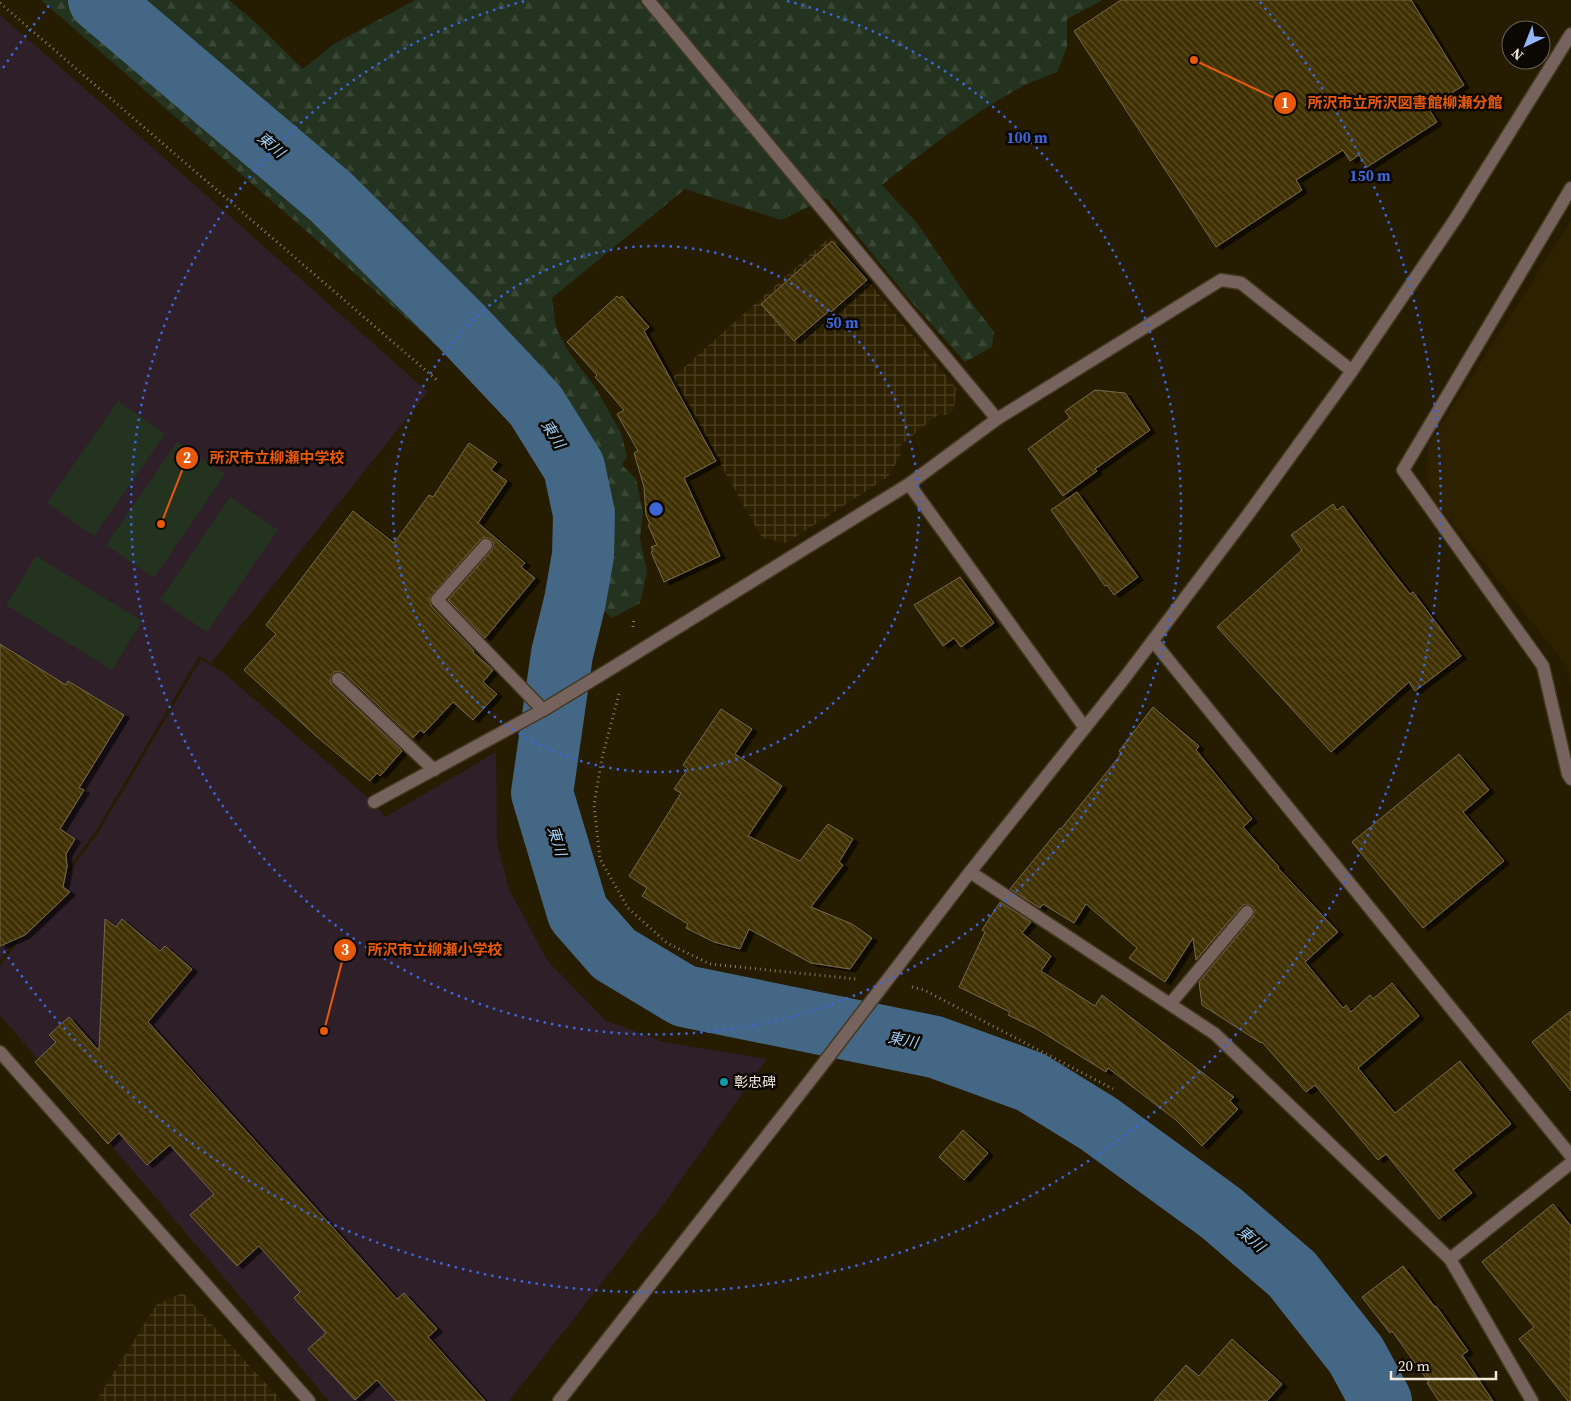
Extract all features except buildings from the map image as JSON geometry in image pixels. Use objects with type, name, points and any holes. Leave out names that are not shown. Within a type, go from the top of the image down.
[{"type":"street","points":[[648,0],[997,419]]},
{"type":"street","points":[[559,1401],[816,1073],[970,872],[1153,641],[1246,516],[1352,370],[1456,218],[1571,34]]},
{"type":"street","points":[[1571,188],[1403,470],[1543,666],[1568,774],[1571,779]]},
{"type":"street","points":[[374,802],[543,710],[612,668],[909,484],[997,419],[1221,280],[1241,283],[1352,370]]},
{"type":"street","points":[[909,484],[1085,728]]},
{"type":"street","points":[[486,545],[437,600],[543,710]]},
{"type":"street","points":[[1153,641],[1571,1156]]},
{"type":"street","points":[[338,679],[434,770]]},
{"type":"street","points":[[970,872],[1215,1034],[1450,1259],[1532,1401]]},
{"type":"street","points":[[1170,1004],[1247,912]]},
{"type":"street","points":[[0,1052],[309,1401]]},
{"type":"street","points":[[1450,1259],[1571,1163]]},
{"type":"path","points":[[0,3],[438,381]]},
{"type":"path","points":[[629,657],[602,758],[594,805],[600,859],[628,908],[667,943],[710,964],[886,982],[924,990],[1113,1090]]},
{"type":"shaded area","points":[[0,15],[428,392],[211,663],[199,656],[96,831],[0,960]]},
{"type":"shaded area","points":[[1571,220],[1571,688],[1567,666],[1433,499],[1427,473],[1428,446]]},
{"type":"shaded area","points":[[831,236],[956,388],[954,410],[946,415],[939,414],[900,446],[901,454],[888,477],[786,543],[762,538],[672,378]]},
{"type":"shaded area","points":[[201,659],[224,673],[373,802],[385,817],[496,752],[497,843],[509,889],[547,960],[605,1020],[663,1042],[767,1059],[663,1205],[509,1401],[329,1401],[0,1015],[0,966],[98,833]]},
{"type":"shaded area","points":[[183,1293],[282,1401],[96,1401],[157,1304]]},
{"type":"green space","points":[[41,0],[229,0],[256,23],[303,69],[334,44],[415,0],[1103,0],[1067,19],[1067,47],[1057,72],[1025,85],[987,107],[882,185],[917,223],[968,298],[994,332],[992,347],[965,362],[908,298],[827,198],[781,220],[685,189],[552,298],[556,328],[568,351],[595,387],[621,433],[627,456],[622,465],[636,479],[643,512],[640,538],[647,572],[640,603],[612,618],[586,596],[571,554],[567,505],[555,463],[422,332]]},
{"type":"green space","points":[[118,401],[165,434],[94,536],[47,503]]},
{"type":"green space","points":[[177,442],[225,474],[154,578],[106,545]]},
{"type":"green space","points":[[230,497],[278,530],[207,632],[160,600]]},
{"type":"green space","points":[[36,556],[142,621],[112,670],[6,605]]},
{"type":"waterway","name":"東川","points":[[99,0],[331,197],[460,325],[536,406],[574,467],[584,514],[583,555],[575,601],[562,654],[542,793],[578,913],[614,954],[684,996],[935,1047],[1031,1082],[1099,1124],[1221,1213],[1292,1274],[1356,1355],[1381,1401]]},
{"type":"place","name":"所沢市立所沢図書館柳瀬分館","points":[[1194,60]]},
{"type":"place","name":"所沢市立柳瀬中学校","points":[[161,524]]},
{"type":"place","name":"所沢市立柳瀬小学校","points":[[324,1031]]},
{"type":"place","name":"彰忠碑","points":[[724,1082]]}]
